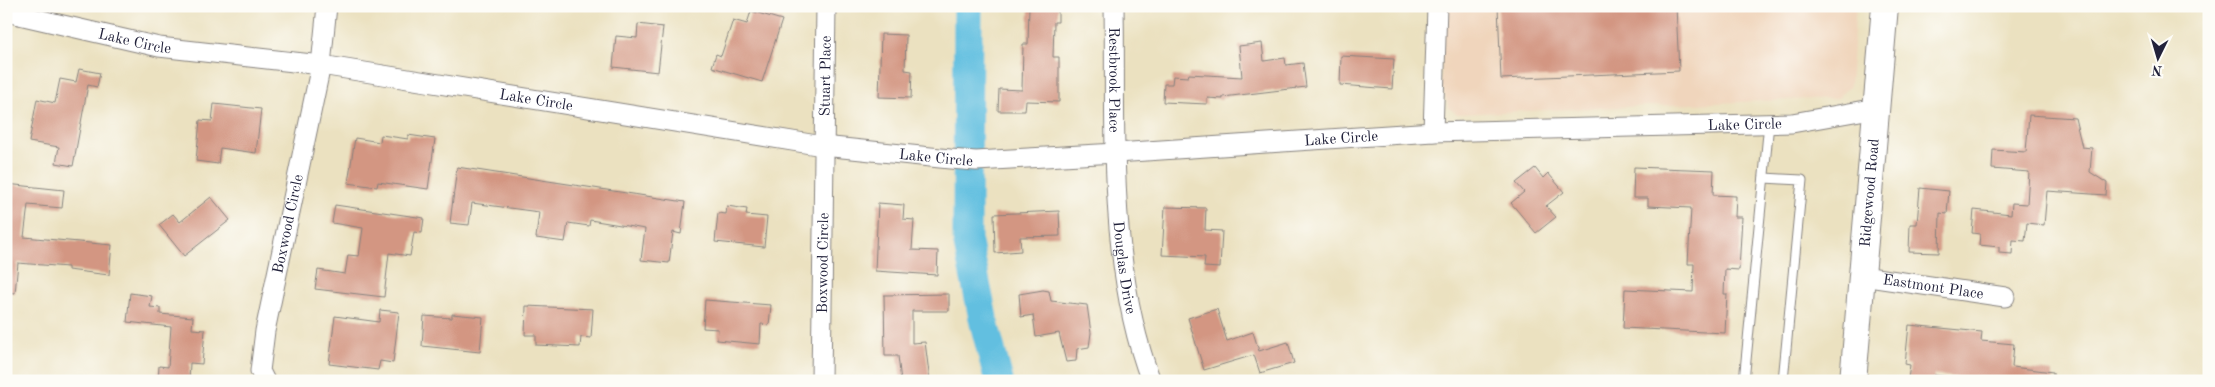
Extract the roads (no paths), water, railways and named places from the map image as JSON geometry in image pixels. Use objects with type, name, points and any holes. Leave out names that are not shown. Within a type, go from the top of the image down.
[{"type":"street","name":"Boxwood Circle","points":[[265,381],[260,372],[264,331],[320,65],[327,6]]},
{"type":"street","name":"Stuart Place","points":[[823,146],[826,6]]},
{"type":"street","name":"Restbrook Place","points":[[1114,6],[1116,153]]},
{"type":"street","points":[[1433,132],[1438,6]]},
{"type":"street","name":"Ridgewood Road","points":[[1853,381],[1886,6]]},
{"type":"street","name":"Lake Circle","points":[[6,12],[159,46],[320,65],[823,146],[976,161],[1433,132],[1792,123],[1877,108]]},
{"type":"street","name":"Boxwood Circle","points":[[821,381],[823,146]]},
{"type":"street","name":"Douglas Drive","points":[[1116,153],[1122,268],[1140,352],[1151,381]]},
{"type":"street","name":"Eastmont Place","points":[[1862,276],[2005,297]]},
{"type":"lane","points":[[1744,381],[1769,123]]},
{"type":"lane","points":[[1764,178],[1802,180],[1783,381]]},
{"type":"waterway","points":[[968,6],[967,239],[984,323],[999,381]]}]
